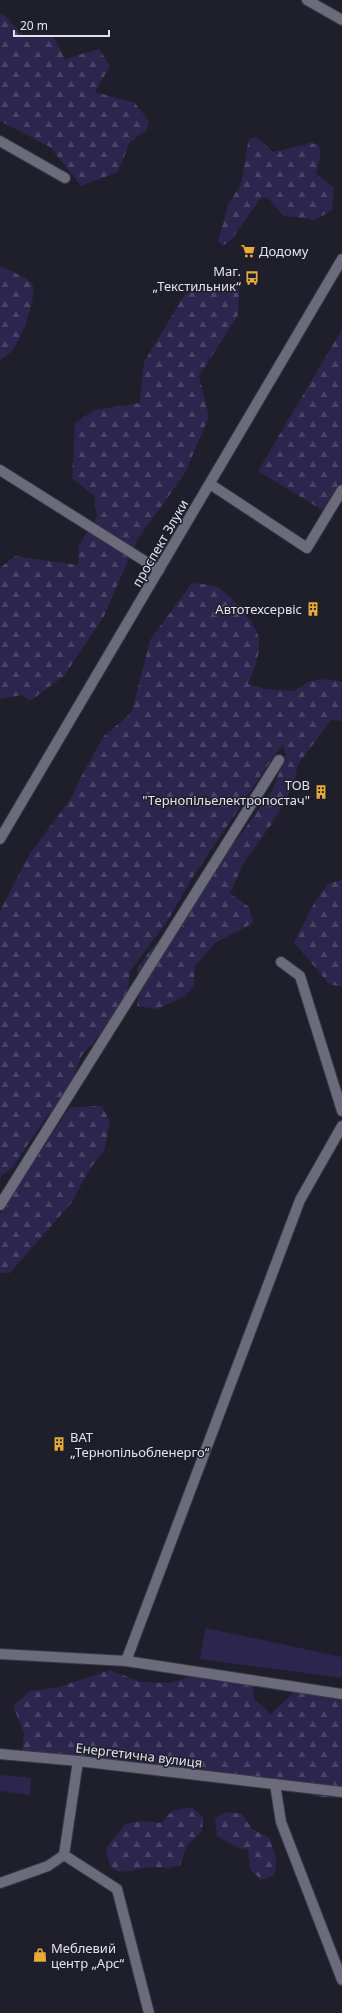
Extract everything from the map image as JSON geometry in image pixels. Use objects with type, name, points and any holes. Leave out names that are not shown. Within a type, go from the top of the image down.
[{"type":"main road","points":[[307,0],[342,20]]},
{"type":"main road","points":[[0,141],[65,178]]},
{"type":"main road","name":"проспект Злуки","points":[[0,839],[342,259]]},
{"type":"main road","points":[[0,470],[159,570]]},
{"type":"main road","points":[[210,484],[307,548],[342,490]]},
{"type":"main road","points":[[0,1205],[279,760]]},
{"type":"main road","points":[[281,962],[300,976],[342,1111]]},
{"type":"main road","points":[[126,1662],[300,1200],[342,1126]]},
{"type":"main road","points":[[0,1654],[126,1662],[342,1694]]},
{"type":"main road","name":"Енергетична вулиця","points":[[0,1754],[78,1761],[342,1792]]},
{"type":"main road","points":[[0,1884],[48,1866],[64,1855],[78,1761]]},
{"type":"main road","points":[[275,1784],[281,1822],[342,1980]]},
{"type":"main road","points":[[64,1855],[117,1889],[149,2013]]},
{"type":"green space","points":[[2,13],[23,35],[54,37],[65,59],[99,49],[110,66],[95,92],[135,103],[149,121],[147,130],[130,142],[118,172],[81,186],[50,147],[0,121],[0,15]]},
{"type":"green space","points":[[257,137],[273,152],[311,143],[318,145],[321,152],[316,173],[334,188],[332,210],[315,220],[284,216],[267,197],[260,199],[231,240],[224,245],[218,242],[228,205],[241,184],[249,138]]},
{"type":"green space","points":[[0,266],[30,281],[32,284],[33,298],[28,318],[16,346],[0,360]]},
{"type":"green space","points":[[218,284],[239,288],[238,315],[199,376],[209,417],[184,475],[137,540],[104,616],[64,676],[30,701],[22,695],[0,699],[0,568],[15,556],[78,565],[79,545],[97,517],[94,496],[72,478],[75,423],[94,410],[140,403],[144,362],[185,294]]},
{"type":"green space","points":[[342,329],[342,482],[324,511],[258,471]]},
{"type":"green space","points":[[192,583],[214,586],[223,591],[243,611],[254,627],[258,635],[259,647],[256,663],[248,684],[265,689],[294,691],[306,683],[322,679],[342,682],[342,721],[331,720],[297,766],[295,783],[271,825],[245,861],[230,893],[249,907],[253,923],[215,943],[195,966],[194,985],[185,996],[157,1009],[137,1006],[140,986],[137,969],[151,949],[171,928],[206,875],[239,837],[273,789],[286,754],[283,745],[272,759],[191,880],[168,920],[130,971],[127,999],[122,1010],[82,1055],[67,1094],[44,1120],[13,1167],[1,1176],[0,1181],[0,911],[29,855],[72,797],[79,780],[104,736],[132,712],[150,640]]},
{"type":"green space","points":[[342,880],[342,987],[329,984],[294,942],[312,907],[327,884]]},
{"type":"green space","points":[[102,1106],[110,1122],[104,1151],[89,1170],[72,1202],[10,1273],[0,1273],[0,1214],[9,1199],[70,1107]]},
{"type":"green space","points":[[205,1628],[342,1657],[342,1678],[200,1659]]},
{"type":"green space","points":[[110,1670],[141,1682],[169,1683],[197,1675],[253,1680],[254,1699],[271,1714],[298,1688],[342,1694],[342,1798],[323,1798],[285,1789],[71,1758],[21,1762],[24,1733],[13,1706],[30,1691],[58,1687]]},
{"type":"green space","points":[[0,1775],[31,1778],[30,1795],[0,1791]]},
{"type":"green space","points":[[191,1807],[203,1817],[202,1832],[187,1845],[180,1865],[169,1868],[152,1867],[120,1872],[110,1867],[106,1848],[125,1824],[142,1821],[161,1823],[172,1811]]},
{"type":"green space","points":[[228,1812],[242,1814],[252,1829],[270,1838],[276,1858],[275,1875],[261,1880],[250,1869],[248,1849],[239,1848],[217,1836],[215,1818]]},
{"type":"place","name":"Додому","points":[[248,251]]},
{"type":"place","name":"Маг. „Текстильник“","points":[[252,278]]},
{"type":"place","name":"Автотехсервіс","points":[[313,609]]},
{"type":"place","name":"ТОВ \"Тернопільелектропостач\"","points":[[321,792]]},
{"type":"place","name":"ВАТ „Тернопільобленерго“","points":[[59,1444]]},
{"type":"place","name":"Меблевий центр „Арс“","points":[[40,1955]]}]
